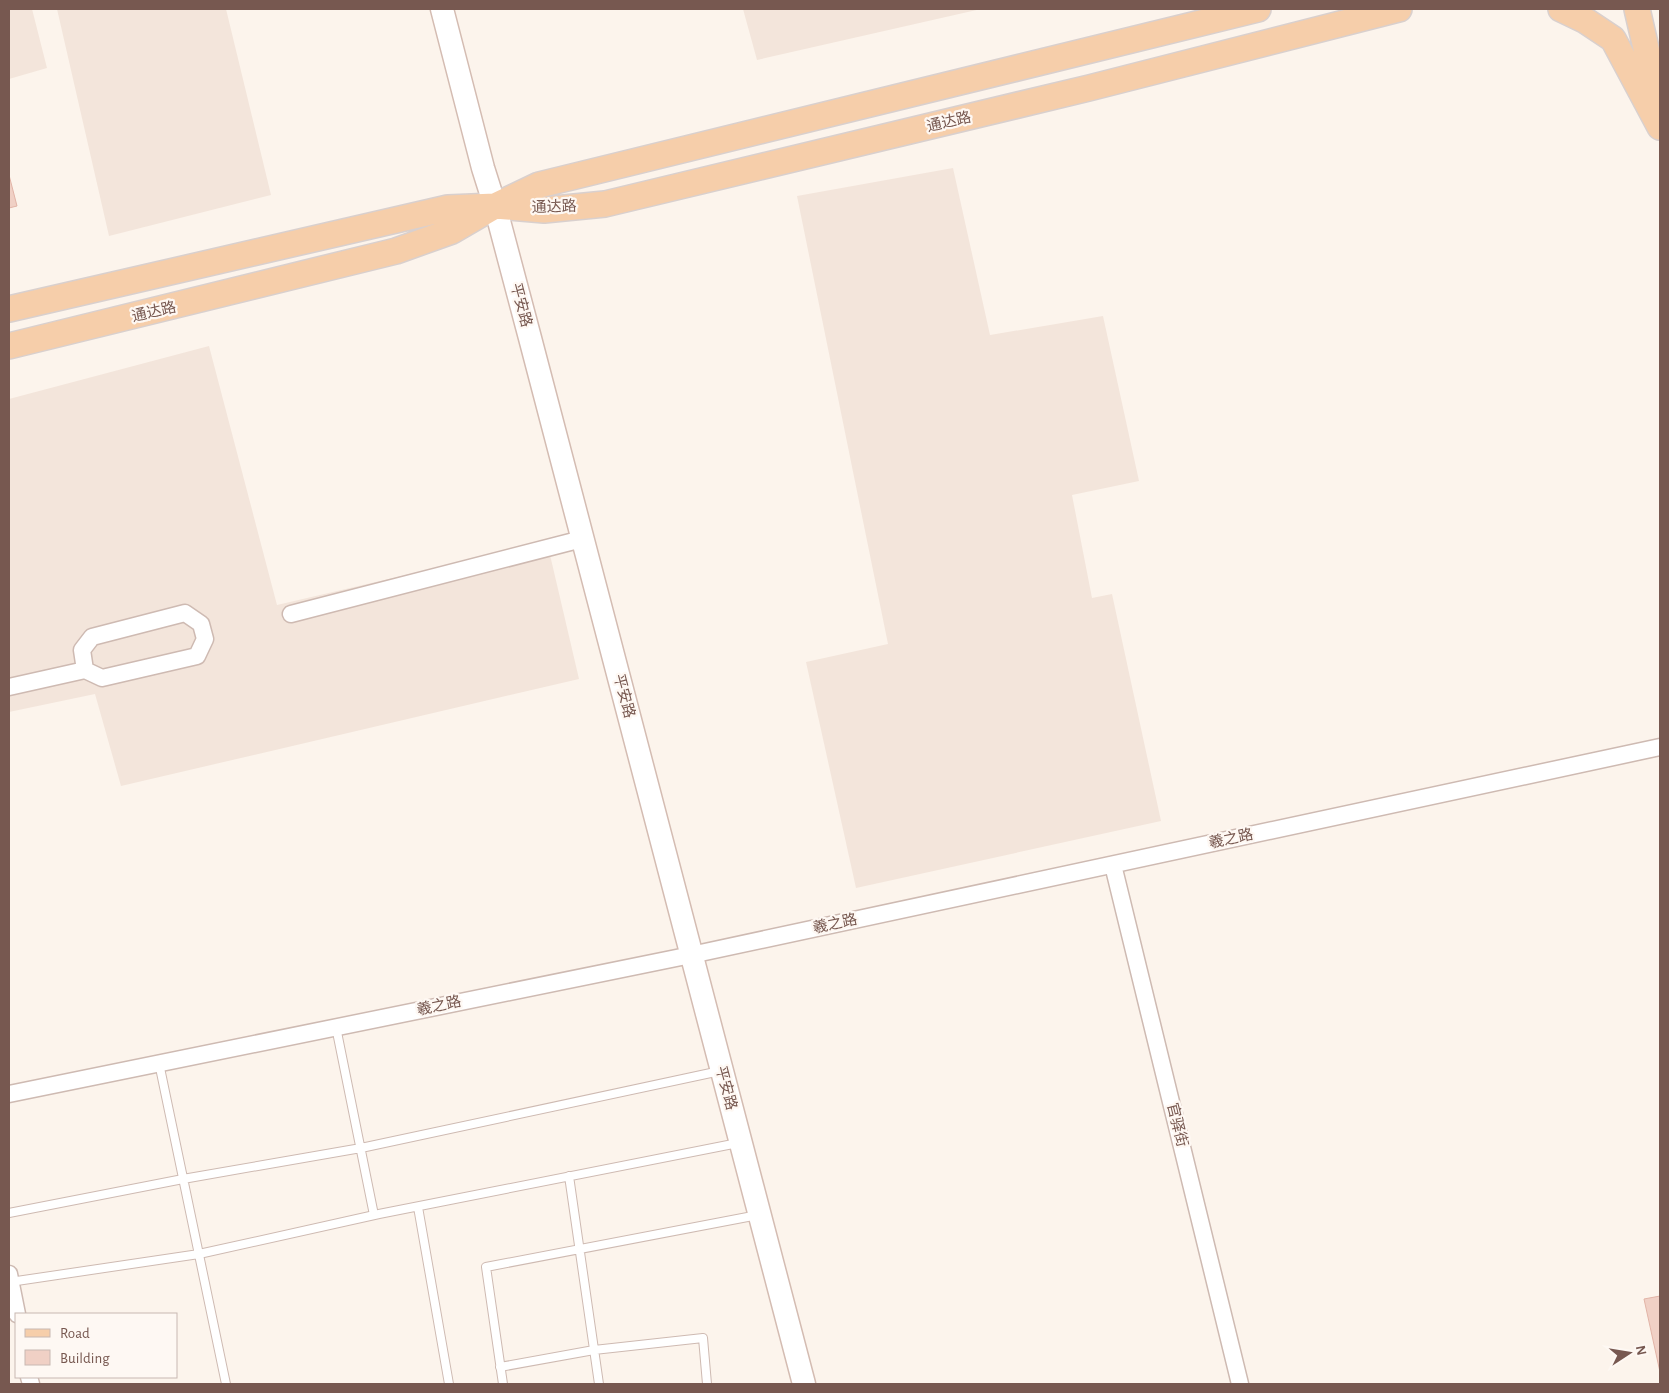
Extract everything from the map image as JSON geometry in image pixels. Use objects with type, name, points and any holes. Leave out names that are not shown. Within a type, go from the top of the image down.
[{"type":"main road","name":"平安路","points":[[442,9],[482,168],[495,206],[804,1384]]},
{"type":"main road","name":"通达路","points":[[9,346],[396,251],[452,231],[495,206],[548,182],[1258,9]]},
{"type":"main road","name":"通达路","points":[[9,309],[448,208],[495,206],[544,210],[605,204],[1089,88],[1399,9]]},
{"type":"main road","points":[[1561,9],[1586,21],[1612,40],[1660,127]]},
{"type":"main road","points":[[1637,9],[1660,111]]},
{"type":"street","points":[[292,614],[582,539]]},
{"type":"street","points":[[9,687],[85,670],[102,678],[197,656],[205,639],[201,624],[185,613],[92,636],[82,650],[85,670]]},
{"type":"street","name":"羲之路","points":[[9,1094],[691,954],[1660,747]]},
{"type":"street","name":"官驿街","points":[[1113,865],[1240,1384]]},
{"type":"street","points":[[9,1278],[17,1313]]},
{"type":"lane","points":[[336,1027],[374,1216]]},
{"type":"lane","points":[[159,1063],[226,1384]]},
{"type":"lane","points":[[9,1213],[183,1179],[360,1148],[722,1070]]},
{"type":"lane","points":[[9,1278],[199,1254],[374,1216],[741,1142]]},
{"type":"lane","points":[[569,1176],[599,1384]]},
{"type":"lane","points":[[418,1207],[448,1384]]},
{"type":"lane","points":[[503,1384],[486,1267],[760,1215]]},
{"type":"lane","points":[[500,1367],[594,1350],[703,1338],[707,1384]]},
{"type":"shaded area","points":[[9,9],[32,9],[47,68],[9,79]]},
{"type":"shaded area","points":[[57,9],[226,9],[271,195],[109,236]]},
{"type":"shaded area","points":[[743,9],[981,9],[757,60]]},
{"type":"shaded area","points":[[953,168],[990,335],[1103,316],[1139,481],[1072,495],[1092,598],[1112,594],[1161,821],[856,888],[806,662],[888,644],[797,196]]},
{"type":"shaded area","points":[[209,346],[277,605],[547,542],[579,679],[121,786],[95,694],[9,712],[9,399]]},
{"type":"building","points":[[9,175],[17,206],[9,208]]},
{"type":"building","points":[[1660,1296],[1660,1372],[1644,1299]]}]
